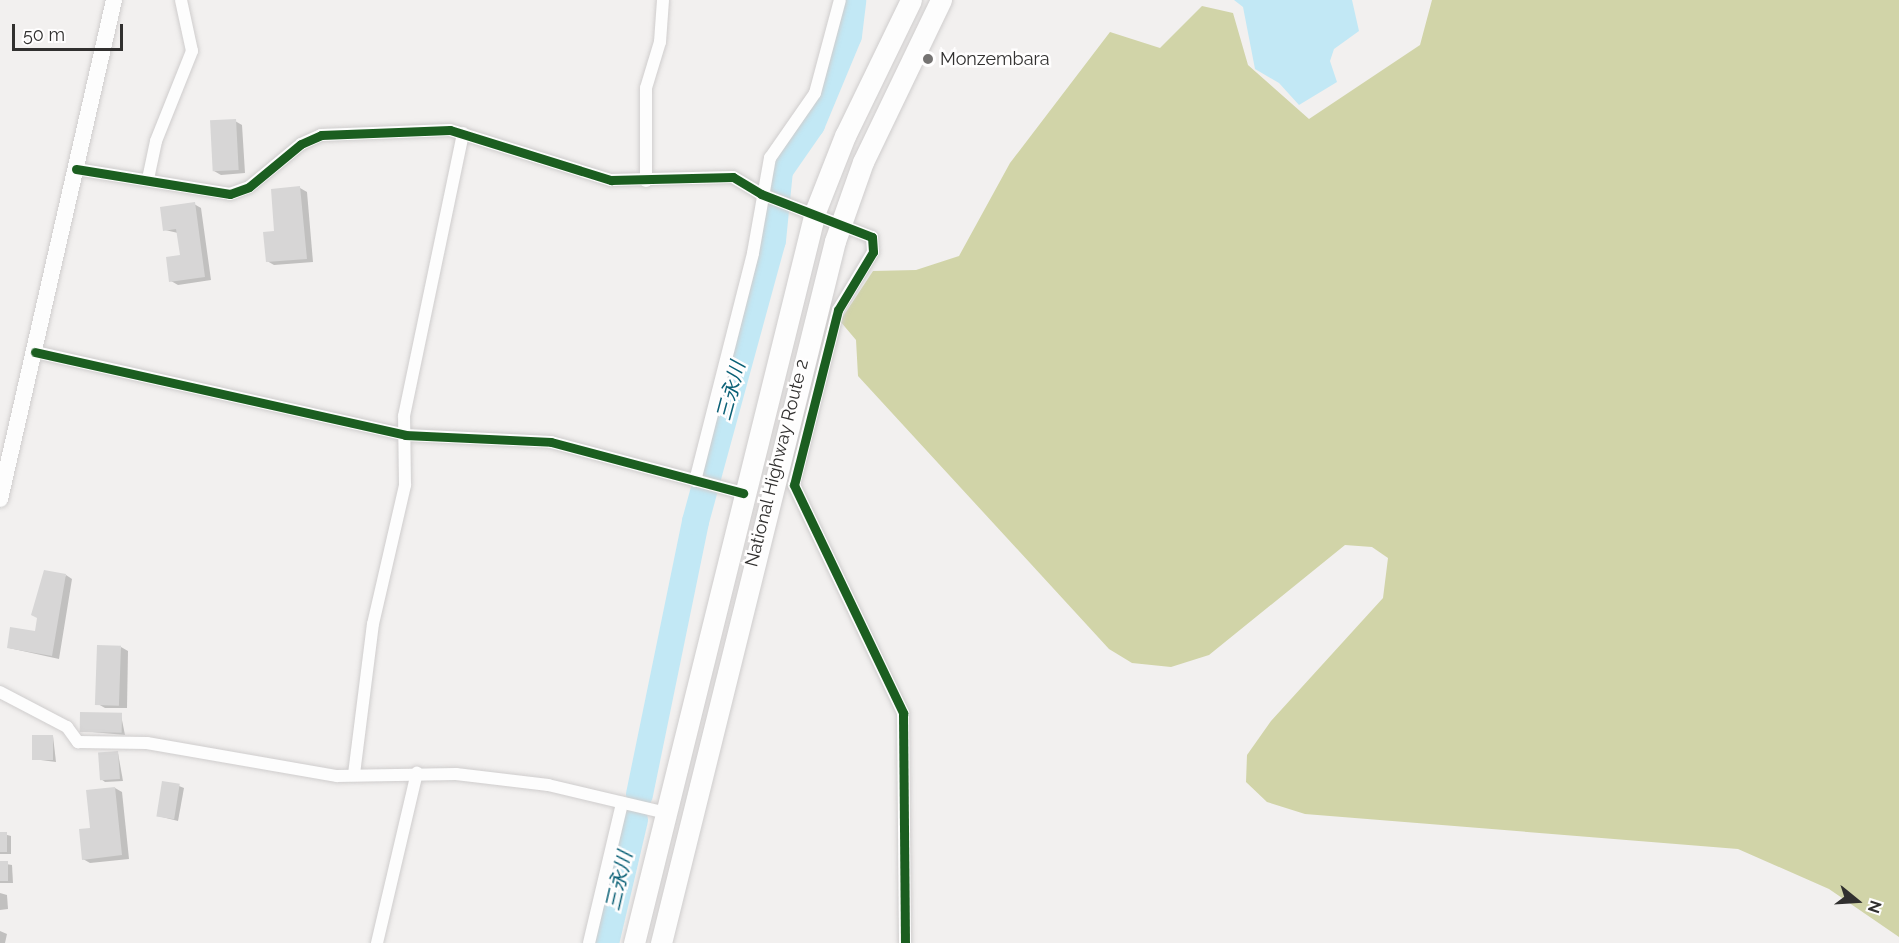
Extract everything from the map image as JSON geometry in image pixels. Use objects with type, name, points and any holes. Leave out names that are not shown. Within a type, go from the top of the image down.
[{"type":"highway","name":"National Highway Route 2","points":[[634,943],[666,813],[734,491],[807,209],[911,0]]},
{"type":"highway","name":"National Highway Route 2","points":[[661,943],[811,325],[842,221],[863,162],[941,0]]},
{"type":"street","points":[[0,499],[5,455],[35,352],[114,0]]},
{"type":"street","points":[[148,179],[156,141],[192,51],[181,0]]},
{"type":"street","points":[[646,181],[646,88],[660,42],[663,0]]},
{"type":"street","points":[[698,482],[753,253],[770,158],[815,93],[840,0]]},
{"type":"street","points":[[76,169],[148,179],[208,195],[230,194],[249,187],[301,144],[321,135],[363,130],[463,133],[611,180],[646,181],[732,177],[764,195],[842,221],[872,237],[873,252],[838,310],[794,485],[903,713],[905,943]]},
{"type":"street","points":[[354,774],[373,624],[405,485],[404,416],[430,278],[463,133]]},
{"type":"street","points":[[35,352],[405,435],[551,442],[734,491]]},
{"type":"street","points":[[0,692],[67,727],[78,742],[147,742],[272,768],[354,774],[417,773],[548,785],[666,813]]},
{"type":"street","points":[[377,943],[417,773]]},
{"type":"street","points":[[589,943],[622,803]]},
{"type":"green space","points":[[1432,0],[1899,0],[1899,937],[1829,889],[1738,849],[1305,814],[1267,802],[1246,782],[1247,755],[1271,721],[1383,598],[1388,558],[1372,547],[1345,545],[1209,655],[1171,667],[1132,663],[1109,649],[858,376],[856,340],[840,321],[873,271],[916,270],[959,256],[1010,163],[1110,32],[1160,48],[1202,6],[1233,13],[1248,65],[1309,119],[1420,45]]},
{"type":"water","points":[[1234,0],[1352,0],[1359,31],[1334,49],[1330,61],[1337,82],[1299,105],[1279,83],[1255,69],[1243,7]]},
{"type":"building","points":[[236,119],[239,170],[213,171],[210,120]]},
{"type":"building","points":[[300,186],[307,259],[266,262],[263,232],[274,231],[271,189]]},
{"type":"building","points":[[195,202],[205,277],[169,282],[166,257],[180,255],[176,229],[163,231],[160,207]]},
{"type":"building","points":[[44,570],[66,574],[52,656],[7,648],[10,627],[35,631],[37,618],[31,615]]},
{"type":"building","points":[[97,645],[121,646],[119,706],[95,705]]},
{"type":"building","points":[[80,712],[122,713],[122,733],[80,732]]},
{"type":"building","points":[[32,735],[53,735],[53,760],[32,760]]},
{"type":"building","points":[[118,751],[120,779],[100,780],[98,752]]},
{"type":"building","points":[[162,781],[180,784],[174,819],[156,817]]},
{"type":"building","points":[[115,787],[122,855],[82,860],[79,829],[90,828],[86,790]]},
{"type":"building","points":[[0,832],[7,832],[7,852],[0,852]]},
{"type":"building","points":[[0,861],[8,861],[8,881],[0,881]]},
{"type":"waterway","name":"三永川","points":[[639,794],[695,521],[772,240],[779,170],[811,124],[848,35],[852,0]]},
{"type":"waterway","name":"三永川","points":[[605,943],[634,819]]},
{"type":"cycle path","points":[[76,169],[230,194],[249,187],[301,144],[321,135],[450,130],[611,180],[733,177],[761,194],[872,237],[873,252],[838,310],[794,485],[903,713],[905,943]]},
{"type":"cycle path","points":[[35,352],[405,435],[551,442],[743,493]]},
{"type":"place","name":"Monzembara","points":[[928,59]]}]
